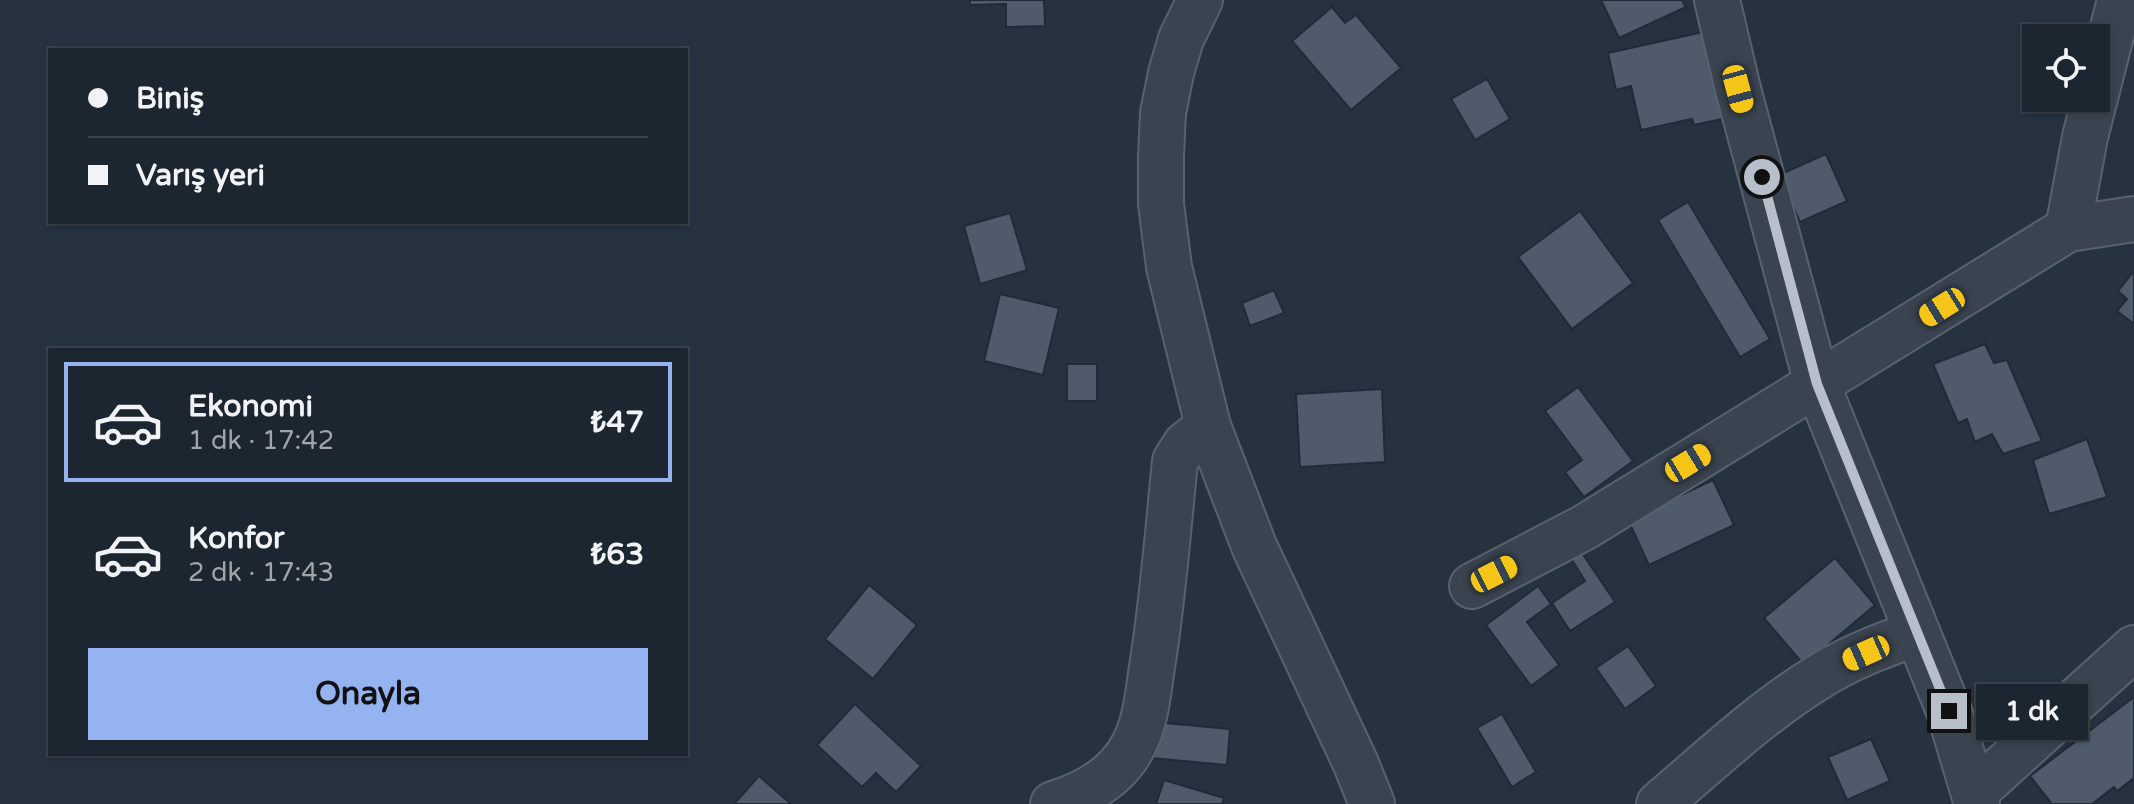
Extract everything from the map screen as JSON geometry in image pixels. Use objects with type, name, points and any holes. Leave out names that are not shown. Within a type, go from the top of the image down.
[{"type":"street","points":[[1200,0],[1181,39],[1166,100],[1161,204],[1169,267],[1208,426],[1254,546],[1372,804]]},
{"type":"street","points":[[1717,0],[1817,384],[1949,711],[1975,799],[2134,648]]},
{"type":"street","points":[[2110,38],[2120,0]]},
{"type":"street","points":[[2068,229],[2091,112]]},
{"type":"street","points":[[1472,586],[1585,527],[2068,229],[2134,219]]},
{"type":"street","points":[[1053,804],[1078,796],[1102,782],[1121,764],[1134,744],[1144,715],[1155,648],[1175,461],[1185,445],[1208,426]]},
{"type":"street","points":[[1659,804],[1772,710],[1818,678],[1883,645],[1917,633]]},
{"type":"building","points":[[970,0],[1044,0],[1045,26],[1006,27],[1006,4],[970,5]]},
{"type":"building","points":[[1601,0],[1682,0],[1686,7],[1619,38]]},
{"type":"building","points":[[1332,7],[1345,23],[1356,15],[1401,68],[1351,110],[1292,41]]},
{"type":"building","points":[[1712,30],[1731,117],[1694,125],[1692,119],[1641,130],[1631,86],[1616,90],[1608,53]]},
{"type":"building","points":[[1487,79],[1510,119],[1475,140],[1451,99]]},
{"type":"building","points":[[1826,154],[1847,201],[1800,222],[1779,175]]},
{"type":"building","points":[[1688,202],[1770,339],[1740,357],[1658,220]]},
{"type":"building","points":[[1580,211],[1633,283],[1572,329],[1518,257]]},
{"type":"building","points":[[1010,213],[1027,270],[980,284],[964,226]]},
{"type":"building","points":[[2134,271],[2134,324],[2117,311],[2127,299],[2118,291]]},
{"type":"building","points":[[1274,290],[1284,313],[1250,326],[1242,303]]},
{"type":"building","points":[[1000,294],[1059,308],[1043,375],[984,361]]},
{"type":"building","points":[[1985,344],[1994,363],[2007,360],[2042,441],[2003,454],[1992,434],[1975,442],[1967,419],[1958,423],[1933,364]]},
{"type":"building","points":[[1067,364],[1097,364],[1097,401],[1067,401]]},
{"type":"building","points":[[1578,387],[1633,461],[1584,497],[1565,472],[1582,460],[1545,411]]},
{"type":"building","points":[[1382,389],[1385,462],[1300,467],[1296,394]]},
{"type":"building","points":[[2087,439],[2107,497],[2049,514],[2033,460]]},
{"type":"building","points":[[1713,480],[1734,525],[1649,565],[1628,520]]},
{"type":"building","points":[[1582,553],[1615,602],[1570,631],[1552,603],[1585,581],[1572,560]]},
{"type":"building","points":[[1835,558],[1875,605],[1804,665],[1764,618]]},
{"type":"building","points":[[869,585],[917,625],[873,679],[825,639]]},
{"type":"building","points":[[1538,586],[1551,604],[1527,622],[1559,665],[1531,686],[1486,625]]},
{"type":"building","points":[[1628,646],[1656,686],[1625,709],[1596,668]]},
{"type":"building","points":[[2134,697],[2134,778],[2117,791],[2114,787],[2092,804],[2052,804],[2030,776]]},
{"type":"building","points":[[855,704],[921,766],[896,792],[876,773],[862,787],[817,745]]},
{"type":"building","points":[[1502,714],[1536,772],[1512,787],[1477,728]]},
{"type":"building","points":[[1154,722],[1230,729],[1227,765],[1151,758]]},
{"type":"building","points":[[1871,739],[1890,781],[1847,800],[1828,757]]},
{"type":"building","points":[[759,776],[791,804],[734,804]]},
{"type":"building","points":[[1164,780],[1224,798],[1222,804],[1156,804]]},
{"type":"route","points":[[1762,177],[1817,384],[1949,711]]}]
